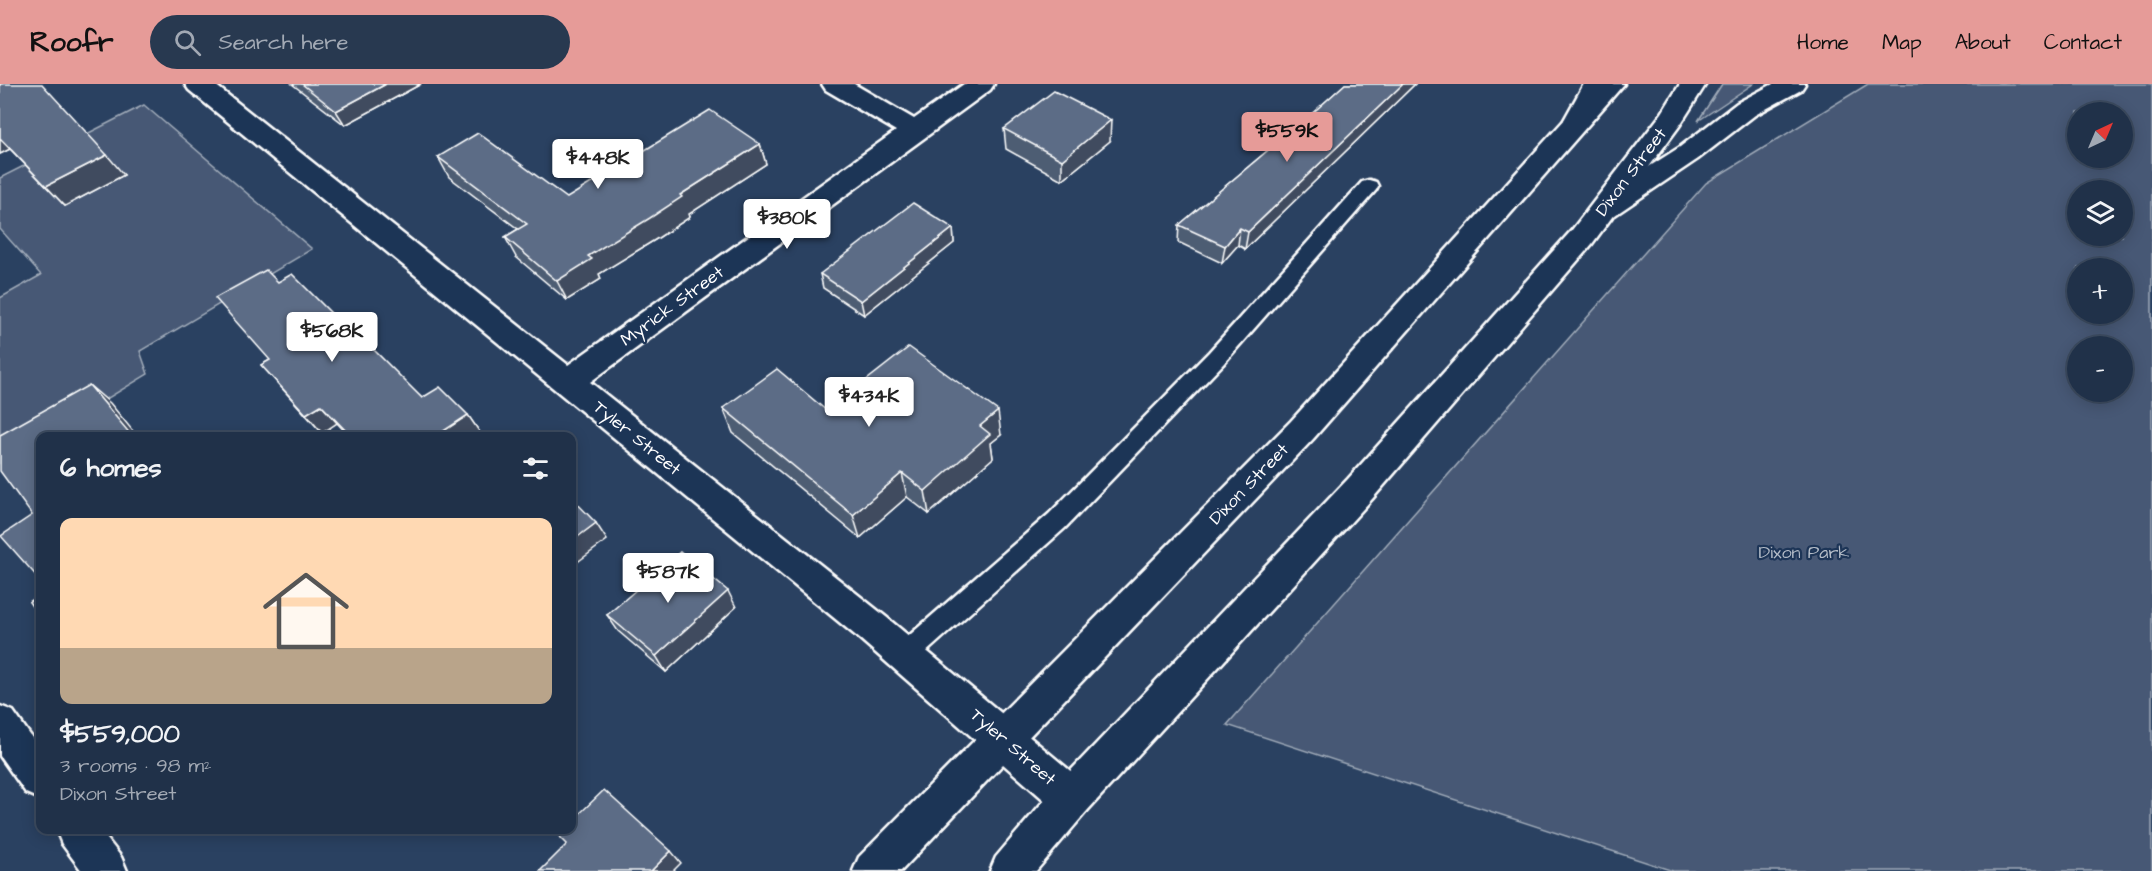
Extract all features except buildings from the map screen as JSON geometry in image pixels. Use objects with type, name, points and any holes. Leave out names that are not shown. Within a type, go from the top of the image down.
[{"type":"main road","name":"Tyler Street","points":[[198,84],[905,655],[1072,798]]},
{"type":"main road","points":[[835,84],[915,131]]},
{"type":"main road","name":"Myrick Street","points":[[567,382],[981,84]]},
{"type":"main road","points":[[1577,120],[1597,84]]},
{"type":"main road","name":"Dixon Street","points":[[873,871],[1302,430],[1611,84]]},
{"type":"main road","name":"Dixon Street","points":[[1010,871],[1072,798],[1360,489],[1605,208],[1671,119],[1693,84]]},
{"type":"main road","points":[[1605,208],[1689,153],[1746,109],[1792,84]]},
{"type":"main road","points":[[0,724],[36,774]]},
{"type":"main road","points":[[79,834],[107,871]]},
{"type":"lane","points":[[905,655],[1057,521],[1216,358],[1369,186]]},
{"type":"green space","points":[[1722,84],[1753,84],[1698,121]]},
{"type":"green space","name":"Dixon Park","points":[[1868,84],[2152,84],[2152,871],[1673,871],[1227,725],[1706,183]]},
{"type":"green space","points":[[144,105],[312,249],[140,351],[148,374],[52,432],[36,432],[36,439],[0,463],[0,298],[41,275],[0,229],[0,178]]}]
